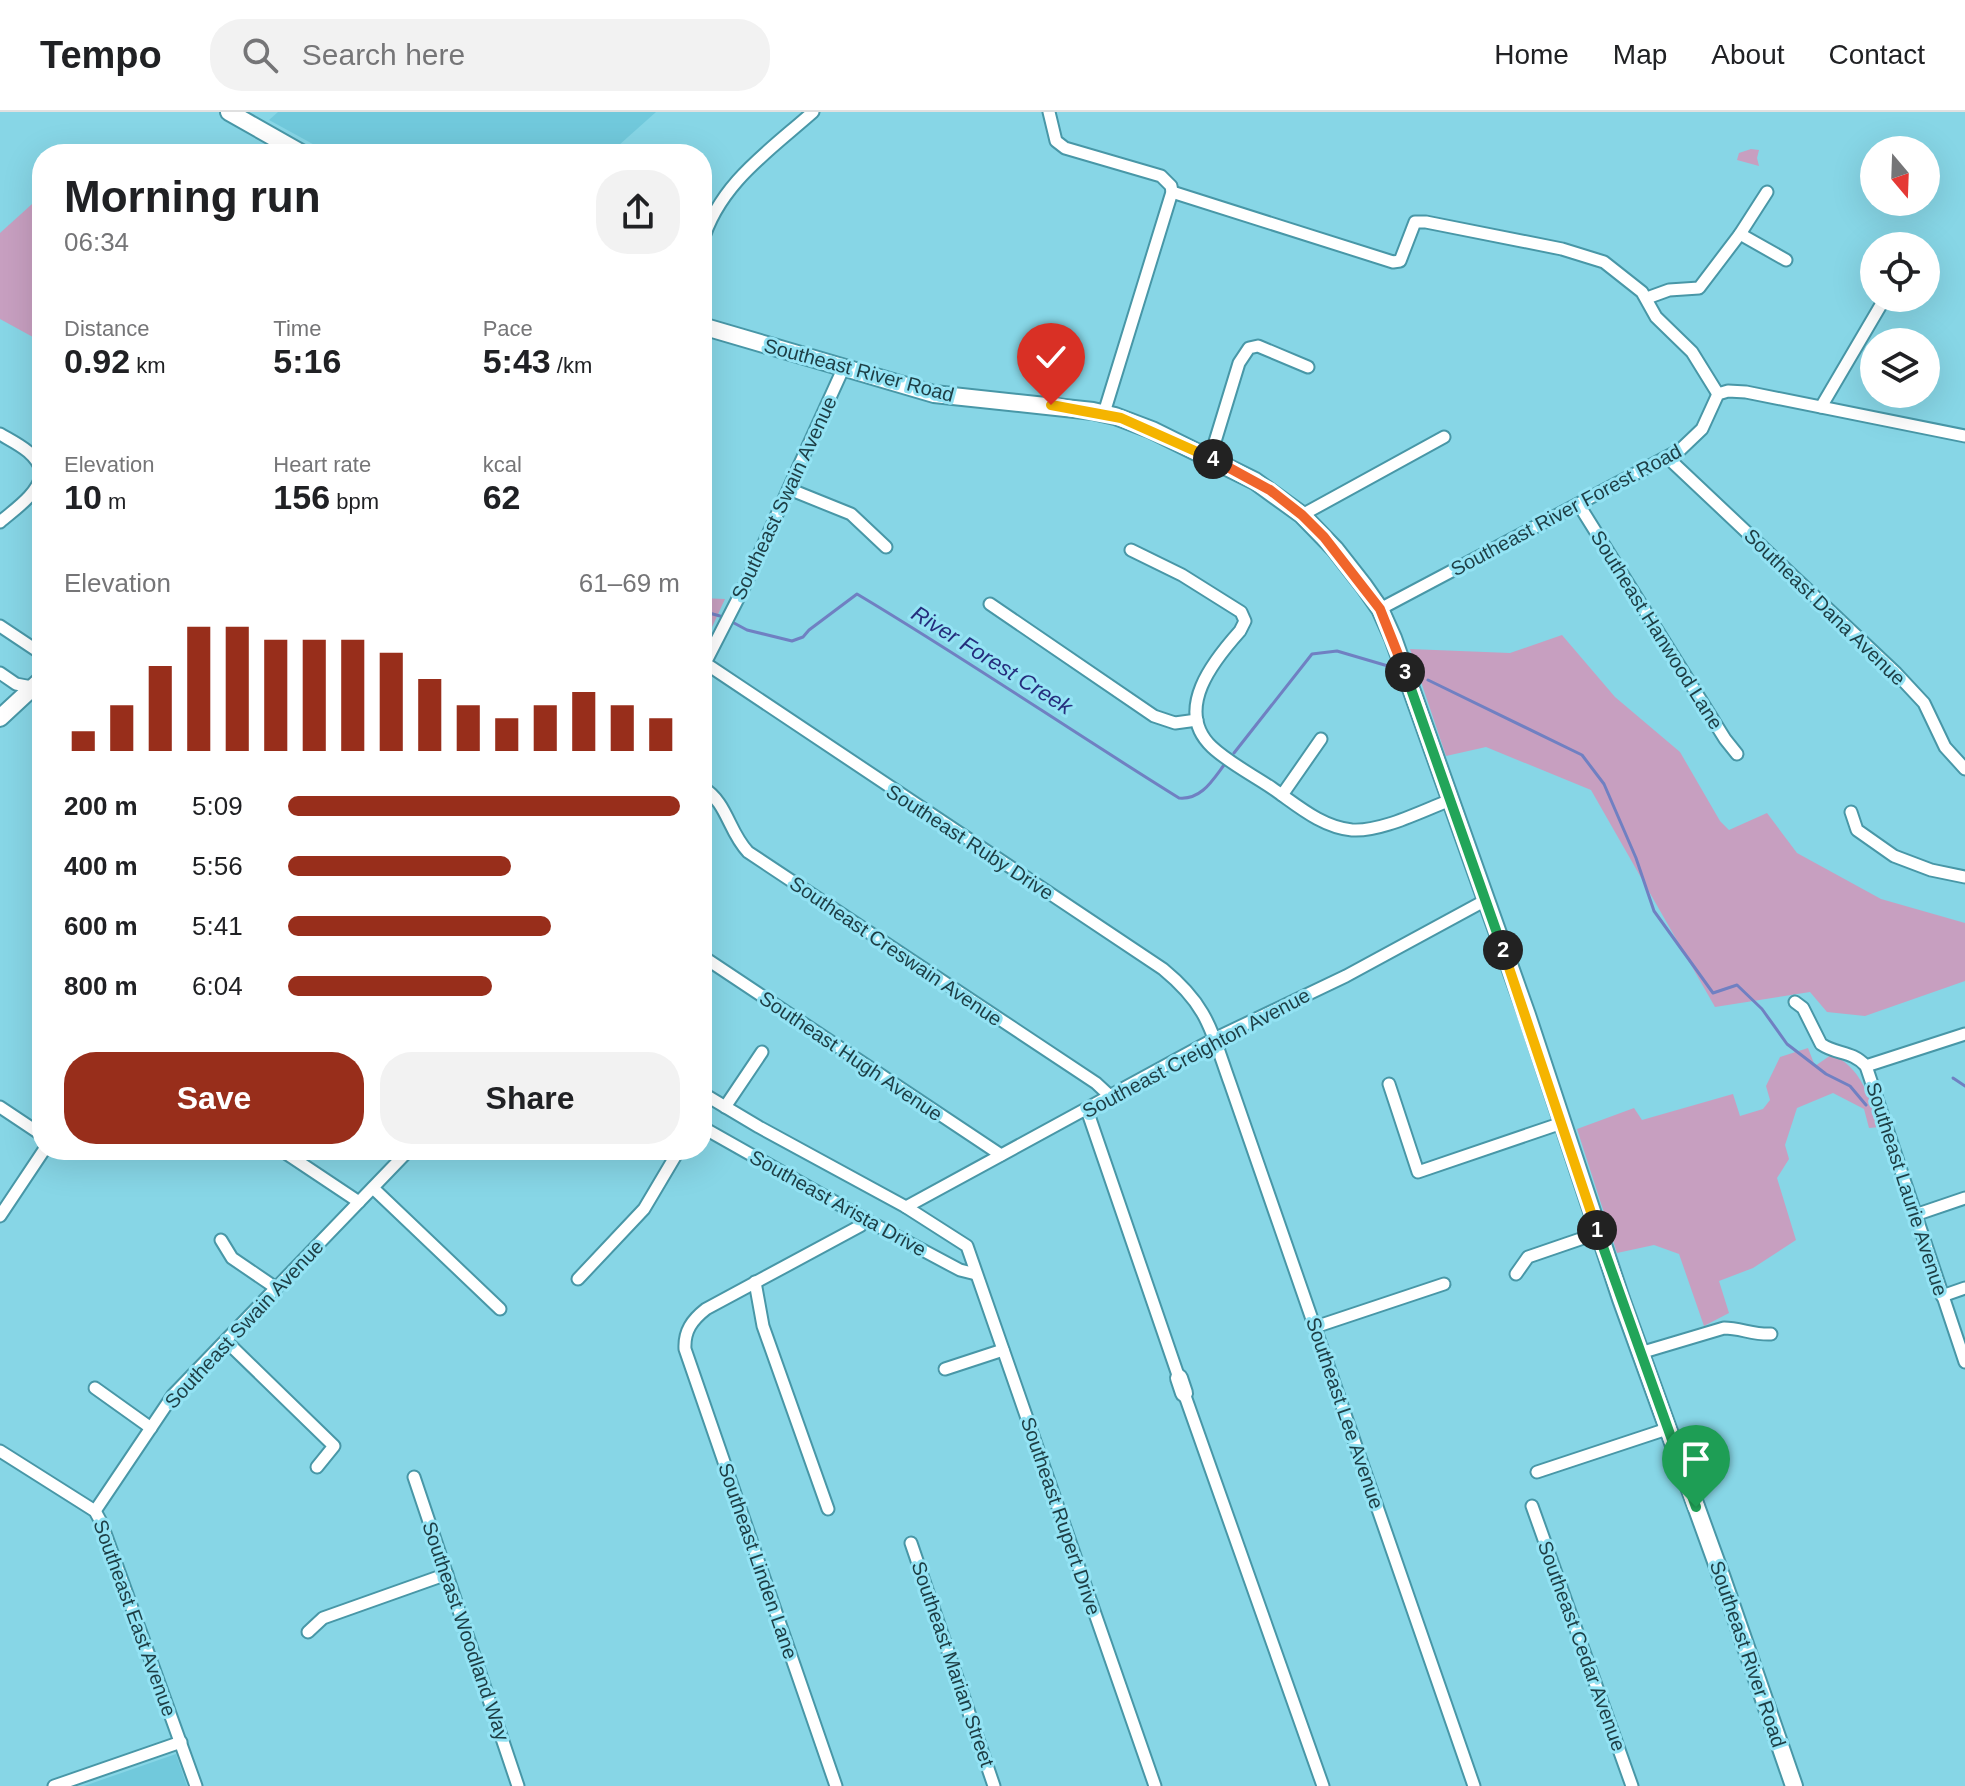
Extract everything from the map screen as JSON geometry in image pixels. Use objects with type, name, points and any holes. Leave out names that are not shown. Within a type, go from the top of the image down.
[{"type":"street","points":[[229,112],[285,144]]},
{"type":"street","points":[[712,216],[734,183],[813,112]]},
{"type":"street","points":[[1049,112],[1056,141],[1065,148],[1161,176],[1171,186],[1172,192],[1104,413]]},
{"type":"street","points":[[1172,192],[1393,262],[1400,261],[1405,254],[1415,222],[1562,249],[1604,262],[1647,298],[1656,317],[1692,352],[1718,394],[1746,392],[1965,436]]},
{"type":"street","points":[[1647,298],[1669,290],[1699,288],[1767,192]]},
{"type":"street","points":[[1740,234],[1786,260]]},
{"type":"street","points":[[1821,407],[1877,312]]},
{"type":"street","name":"Southeast River Road","points":[[712,329],[913,389],[954,398],[1051,405],[1104,413],[1144,427],[1270,490],[1302,515],[1342,557],[1380,609],[1393,638],[1486,900],[1598,1233],[1794,1786]]},
{"type":"street","points":[[1210,458],[1239,363],[1249,348],[1258,346],[1308,367]]},
{"type":"street","name":"Southeast Swain Avenue","points":[[712,649],[843,369]]},
{"type":"street","name":"Southeast River Forest Road","points":[[1380,609],[1667,457],[1695,438],[1718,394]]},
{"type":"street","points":[[0,434],[32,455]]},
{"type":"street","points":[[1302,515],[1444,437]]},
{"type":"street","name":"Southeast Dana Avenue","points":[[1667,457],[1896,673],[1924,703],[1945,747],[1965,769]]},
{"type":"street","points":[[789,489],[851,514],[886,547]]},
{"type":"street","points":[[0,522],[32,493]]},
{"type":"street","name":"Southeast Hanwood Lane","points":[[1579,505],[1737,754]]},
{"type":"street","points":[[1131,550],[1233,605],[1245,621],[1201,684],[1196,700],[1202,735],[1214,749],[1323,822],[1354,830],[1377,827],[1451,800]]},
{"type":"street","points":[[990,604],[1154,716],[1175,723],[1197,720]]},
{"type":"street","points":[[0,626],[32,647]]},
{"type":"street","name":"Southeast Ruby Drive","points":[[712,671],[1163,969],[1201,1007],[1214,1039]]},
{"type":"street","points":[[0,673],[16,684],[32,685]]},
{"type":"street","points":[[0,718],[32,691]]},
{"type":"street","points":[[1282,795],[1321,739]]},
{"type":"street","name":"Southeast Creswain Avenue","points":[[712,796],[723,806],[737,841],[748,852],[1096,1083],[1110,1096]]},
{"type":"street","points":[[1851,812],[1857,830],[1894,856],[1931,870],[1965,877]]},
{"type":"street","name":"Southeast Creighton Avenue","points":[[906,1207],[1214,1039],[1346,976],[1486,900]]},
{"type":"street","name":"Southeast Hugh Avenue","points":[[712,963],[1001,1155]]},
{"type":"street","name":"Southeast Laurie Avenue","points":[[1795,1002],[1803,1008],[1821,1044],[1858,1057],[1866,1066],[1965,1362]]},
{"type":"street","points":[[1866,1066],[1965,1034]]},
{"type":"street","name":"Southeast Lee Avenue","points":[[1214,1039],[1474,1786]]},
{"type":"street","points":[[725,1107],[762,1052]]},
{"type":"street","points":[[1389,1084],[1418,1172],[1562,1123]]},
{"type":"street","name":"Southeast Arista Drive","points":[[712,1099],[906,1207],[967,1246]]},
{"type":"street","points":[[0,1107],[32,1128]]},
{"type":"street","points":[[1087,1110],[1323,1786]]},
{"type":"street","name":"Southeast Arista Drive","points":[[712,1133],[864,1219],[960,1270],[976,1274]]},
{"type":"street","points":[[0,1216],[37,1160]]},
{"type":"street","points":[[296,1160],[359,1202]]},
{"type":"street","name":"Southeast Swain Avenue","points":[[95,1511],[173,1395],[400,1160]]},
{"type":"street","points":[[578,1279],[644,1209],[673,1160]]},
{"type":"street","points":[[373,1188],[500,1309]]},
{"type":"street","points":[[1915,1215],[1965,1198]]},
{"type":"street","points":[[828,1509],[763,1326],[755,1282],[860,1226],[864,1219]]},
{"type":"street","points":[[1516,1274],[1528,1257],[1598,1233]]},
{"type":"street","points":[[221,1240],[232,1258],[276,1288]]},
{"type":"street","name":"Southeast Rupert Drive","points":[[967,1246],[1155,1786]]},
{"type":"street","name":"Southeast Linden Lane","points":[[755,1282],[698,1316],[686,1334],[685,1349],[836,1786]]},
{"type":"street","points":[[1315,1327],[1444,1284]]},
{"type":"street","points":[[1942,1296],[1965,1288]]},
{"type":"street","points":[[1640,1353],[1724,1328],[1738,1328],[1758,1335],[1771,1334]]},
{"type":"street","points":[[226,1341],[334,1446],[317,1467]]},
{"type":"street","points":[[945,1369],[1003,1350]]},
{"type":"street","points":[[95,1388],[151,1428]]},
{"type":"street","points":[[1537,1472],[1667,1429]]},
{"type":"street","name":"Southeast East Avenue","points":[[0,1451],[95,1511],[107,1532],[196,1786]]},
{"type":"street","name":"Southeast Woodland Way","points":[[414,1477],[518,1786]]},
{"type":"street","name":"Southeast Cedar Avenue","points":[[1532,1506],[1632,1786]]},
{"type":"street","name":"Southeast Marian Street","points":[[911,1543],[994,1786]]},
{"type":"street","points":[[308,1632],[323,1618],[447,1574]]},
{"type":"street","points":[[54,1786],[181,1742]]},
{"type":"shaded area","points":[[278,112],[656,112],[620,144],[313,144],[269,120]]},
{"type":"shaded area","points":[[1759,150],[1759,166],[1737,160],[1739,153]]},
{"type":"shaded area","points":[[32,204],[32,337],[0,319],[0,233]]},
{"type":"shaded area","points":[[712,598],[725,599],[712,627]]},
{"type":"shaded area","points":[[1562,635],[1615,697],[1680,752],[1720,821],[1729,830],[1767,813],[1797,853],[1881,899],[1965,923],[1965,981],[1865,1016],[1827,1012],[1810,992],[1715,1007],[1591,790],[1486,747],[1446,756],[1410,649],[1510,653]]},
{"type":"shaded area","points":[[1808,1048],[1815,1066],[1831,1055],[1850,1067],[1863,1085],[1880,1127],[1869,1128],[1864,1109],[1833,1093],[1797,1108],[1785,1145],[1789,1159],[1777,1178],[1796,1240],[1753,1268],[1719,1281],[1729,1313],[1704,1326],[1679,1254],[1654,1245],[1617,1253],[1577,1129],[1634,1108],[1642,1120],[1733,1094],[1740,1116],[1763,1109],[1770,1100],[1766,1086],[1780,1057]]},
{"type":"shaded area","points":[[176,1754],[187,1786],[84,1786]]},
{"type":"waterway","name":"River Forest Creek","points":[[734,623],[747,630],[792,641],[803,637],[857,594],[1179,798],[1200,793],[1224,765]]},
{"type":"waterway","name":"River Forest Creek","points":[[712,614],[720,616]]},
{"type":"waterway","name":"River Forest Creek","points":[[1234,753],[1312,654],[1337,651],[1388,666]]},
{"type":"waterway","name":"River Forest Creek","points":[[1428,680],[1582,755],[1604,784],[1636,858],[1654,911],[1713,993],[1737,985],[1762,1009],[1787,1044],[1826,1074],[1850,1086],[1866,1105]]},
{"type":"waterway","name":"River Forest Creek","points":[[1953,1078],[1965,1086]]},
{"type":"route","points":[[1051,405],[1104,413],[1136,423],[1270,490],[1324,537],[1380,609],[1527,1015],[1621,1299],[1696,1507]]}]
